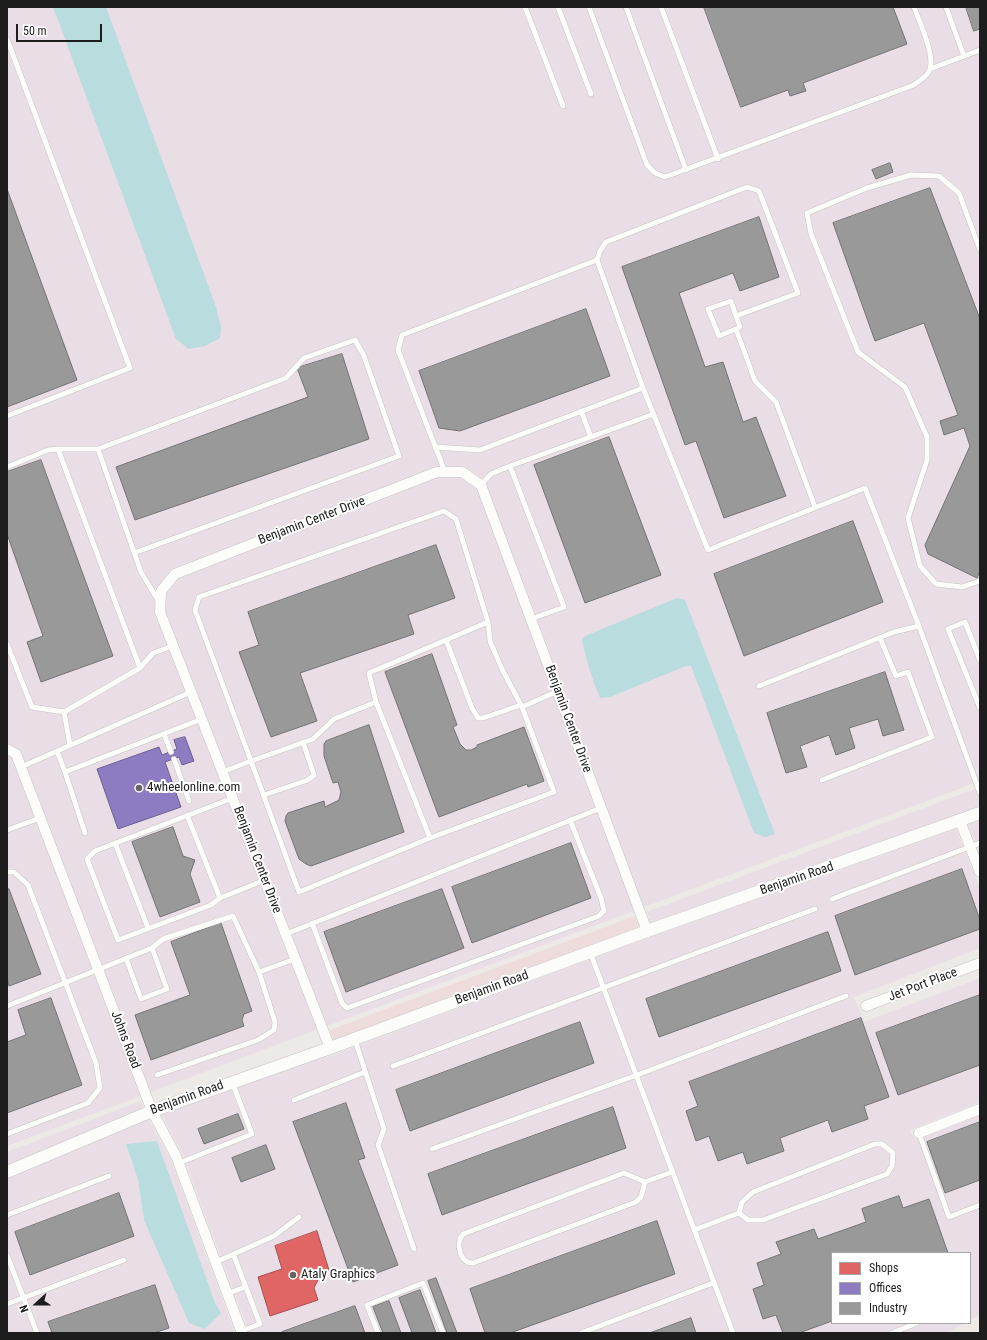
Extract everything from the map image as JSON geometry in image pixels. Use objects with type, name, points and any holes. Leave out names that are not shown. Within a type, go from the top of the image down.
[{"type":"street","name":"Benjamin Center Drive","points":[[330,1048],[160,612],[161,591],[175,574],[437,472],[462,472],[481,485],[647,931]]},
{"type":"street","name":"Johns Road","points":[[7,749],[16,754],[152,1111],[179,1163],[241,1332]]},
{"type":"street","name":"Benjamin Road","points":[[7,1172],[152,1111],[330,1048],[647,931],[980,813]]},
{"type":"street","points":[[960,821],[975,845],[980,872]]},
{"type":"street","name":"Jet Port Place","points":[[866,1006],[980,963]]},
{"type":"street","points":[[919,1133],[980,1109]]},
{"type":"lane","points":[[526,7],[563,106]]},
{"type":"lane","points":[[558,7],[591,94]]},
{"type":"lane","points":[[589,7],[647,165],[655,174],[665,177],[718,159],[914,85],[928,74],[930,69],[930,53],[914,7]]},
{"type":"lane","points":[[626,7],[686,170]]},
{"type":"lane","points":[[661,7],[718,159]]},
{"type":"lane","points":[[946,7],[964,56]]},
{"type":"lane","points":[[7,39],[130,368],[7,416]]},
{"type":"lane","points":[[930,69],[980,50]]},
{"type":"lane","points":[[980,250],[959,193],[939,176],[911,175],[867,188],[807,213],[812,234],[858,352],[904,387],[927,437],[927,460],[908,518],[920,566],[936,584],[962,587],[980,580]]},
{"type":"lane","points":[[736,316],[798,293],[759,191],[747,187],[606,242],[600,251],[597,260],[643,388],[708,550],[865,488],[919,626],[980,793]]},
{"type":"lane","points":[[445,472],[398,350],[402,335],[597,260]]},
{"type":"lane","points":[[731,301],[740,327],[736,329],[719,336],[708,309],[731,301]]},
{"type":"lane","points":[[736,329],[755,381],[776,402],[815,507]]},
{"type":"lane","points":[[7,467],[48,450],[98,449],[286,378],[304,358],[355,340],[364,356],[399,456],[134,553]]},
{"type":"lane","points":[[435,447],[480,450],[643,388]]},
{"type":"lane","points":[[581,411],[591,437]]},
{"type":"lane","points":[[481,485],[491,474],[510,466],[654,414]]},
{"type":"lane","points":[[58,449],[140,668]]},
{"type":"lane","points":[[98,449],[141,572],[160,605]]},
{"type":"lane","points":[[510,466],[564,607],[531,619]]},
{"type":"lane","points":[[444,511],[456,519],[488,622],[490,641],[502,670],[522,706],[554,792],[430,838],[299,892],[252,761],[195,610],[199,597],[444,511]]},
{"type":"lane","points":[[430,838],[376,702],[369,674],[488,622]]},
{"type":"lane","points":[[980,660],[965,622],[948,629],[978,697],[980,708]]},
{"type":"lane","points":[[759,686],[880,638],[919,626]]},
{"type":"lane","points":[[822,780],[932,737],[908,672],[896,676],[880,638]]},
{"type":"lane","points":[[446,640],[472,708],[478,718],[483,718],[522,706],[558,691]]},
{"type":"lane","points":[[7,644],[32,707],[64,712],[140,668],[153,653],[173,646]]},
{"type":"lane","points":[[21,767],[191,692]]},
{"type":"lane","points":[[222,772],[313,739],[334,719],[376,702]]},
{"type":"lane","points":[[64,712],[70,745]]},
{"type":"lane","points":[[65,772],[202,719]]},
{"type":"lane","points":[[164,734],[171,752]]},
{"type":"lane","points":[[264,796],[308,780],[314,775],[303,742]]},
{"type":"lane","points":[[57,751],[85,833]]},
{"type":"lane","points":[[174,759],[189,801]]},
{"type":"lane","points":[[233,798],[95,851],[87,859],[118,940],[211,905],[220,898],[265,880]]},
{"type":"lane","points":[[286,934],[601,808]]},
{"type":"lane","points":[[187,816],[220,898]]},
{"type":"lane","points":[[7,830],[40,818]]},
{"type":"lane","points":[[312,923],[342,1003],[347,1008],[599,916],[604,910],[601,898],[570,820]]},
{"type":"lane","points":[[115,843],[148,928]]},
{"type":"lane","points":[[832,899],[975,845]]},
{"type":"lane","points":[[7,872],[14,872],[28,885],[64,984],[96,1063],[100,1088],[88,1103],[7,1134]]},
{"type":"lane","points":[[393,1066],[815,909]]},
{"type":"lane","points":[[7,1006],[152,948],[163,939],[233,916],[259,972],[275,1022],[274,1030],[258,1040],[157,1074]]},
{"type":"lane","points":[[126,958],[141,999],[167,989],[152,948]]},
{"type":"lane","points":[[590,952],[733,1333]]},
{"type":"lane","points":[[259,972],[295,959]]},
{"type":"lane","points":[[432,1149],[637,1076],[846,996]]},
{"type":"lane","points":[[354,1039],[384,1129],[378,1145],[414,1249]]},
{"type":"lane","points":[[294,1100],[365,1072]]},
{"type":"lane","points":[[179,1163],[252,1134],[232,1082]]},
{"type":"lane","points":[[919,1133],[949,1217],[980,1205]]},
{"type":"lane","points":[[694,1230],[738,1213],[742,1202],[753,1192],[846,1155],[875,1144],[882,1144],[893,1153],[892,1166],[887,1174],[763,1220],[748,1220],[738,1213]]},
{"type":"lane","points":[[645,1182],[641,1197],[636,1202],[473,1263],[467,1262],[460,1253],[459,1240],[461,1236],[624,1173],[645,1182],[672,1172]]},
{"type":"lane","points":[[7,1215],[109,1176]]},
{"type":"lane","points":[[216,1262],[234,1256],[274,1236],[298,1217]]},
{"type":"lane","points":[[7,1255],[37,1333]]},
{"type":"lane","points":[[234,1256],[260,1324],[241,1332]]},
{"type":"lane","points":[[7,1304],[124,1260]]},
{"type":"lane","points":[[378,1333],[367,1304],[423,1283],[443,1333]]},
{"type":"lane","points":[[580,1333],[713,1283]]},
{"type":"lane","points":[[227,1294],[245,1287]]},
{"type":"lane","points":[[892,1333],[914,1324]]},
{"type":"shaded area","points":[[7,7],[980,7],[980,781],[7,1146]]},
{"type":"shaded area","points":[[980,787],[980,807],[651,923],[647,912]]},
{"type":"shaded area","points":[[980,820],[980,854],[968,824]]},
{"type":"shaded area","points":[[956,829],[980,888],[980,948],[854,997],[864,1022],[980,978],[980,1102],[910,1130],[915,1140],[980,1115],[980,1315],[971,1320],[971,1252],[831,1252],[831,1324],[963,1324],[947,1333],[249,1333],[182,1153],[161,1114],[327,1055],[327,1057],[649,937]]},
{"type":"shaded area","points":[[635,916],[639,928],[334,1040],[330,1030]]},
{"type":"shaded area","points":[[141,1101],[143,1108],[7,1166],[7,1152]]},
{"type":"shaded area","points":[[148,1118],[170,1158],[235,1333],[7,1333],[7,1178]],"holes":[[[126,1144],[220,1312],[144,1220],[138,1180]]]},
{"type":"water","points":[[53,7],[106,7],[216,307],[221,327],[220,338],[205,346],[189,349],[176,339]]},
{"type":"water","points":[[677,598],[685,600],[775,834],[765,837],[754,833],[691,666],[686,666],[610,697],[600,698],[585,655],[582,640],[585,636]]},
{"type":"water","points":[[157,1141],[215,1303],[221,1313],[205,1329],[189,1323],[144,1220],[138,1180],[126,1144]]},
{"type":"building: Shops","name":"Ataly Graphics","points":[[317,1231],[329,1270],[322,1272],[314,1288],[318,1300],[270,1316],[258,1277],[282,1269],[275,1246]]},
{"type":"building: Offices","name":"4wheelonline.com","points":[[185,737],[194,761],[182,765],[179,757],[165,762],[181,807],[118,829],[97,769],[159,747],[162,755],[177,749],[174,740]]},
{"type":"building: Industry","points":[[704,7],[893,7],[907,44],[803,83],[806,91],[790,96],[788,90],[741,107]]},
{"type":"building: Industry","points":[[966,7],[980,7],[980,29],[974,31]]},
{"type":"building: Industry","points":[[890,163],[893,172],[876,179],[872,170]]},
{"type":"building: Industry","points":[[930,188],[980,319],[980,571],[977,578],[928,554],[925,545],[970,446],[964,428],[944,435],[940,421],[958,415],[924,323],[875,341],[833,223]]},
{"type":"building: Industry","points":[[7,189],[77,380],[7,407]]},
{"type":"building: Industry","points":[[759,217],[779,277],[740,291],[733,273],[679,293],[705,367],[723,362],[743,422],[756,417],[786,496],[724,518],[696,441],[685,445],[622,267]]},
{"type":"building: Industry","points":[[586,309],[610,376],[460,431],[439,428],[419,371]]},
{"type":"building: Industry","points":[[342,354],[369,439],[135,520],[116,467],[308,397],[297,368]]},
{"type":"building: Industry","points":[[609,437],[661,575],[585,603],[534,465]]},
{"type":"building: Industry","points":[[41,460],[113,656],[41,682],[27,642],[43,636],[7,534],[7,472]]},
{"type":"building: Industry","points":[[853,521],[883,602],[744,656],[714,574]]},
{"type":"building: Industry","points":[[436,545],[455,598],[408,615],[414,634],[300,673],[317,721],[271,737],[239,652],[259,645],[248,612]]},
{"type":"building: Industry","points":[[432,654],[457,725],[453,727],[460,744],[466,750],[471,750],[477,747],[477,745],[524,727],[544,781],[528,787],[527,784],[439,817],[385,672]]},
{"type":"building: Industry","points":[[885,672],[904,730],[883,736],[878,719],[849,728],[855,748],[836,755],[829,735],[800,746],[807,767],[786,773],[767,713]]},
{"type":"building: Industry","points":[[369,725],[404,832],[311,866],[306,864],[299,859],[285,821],[286,816],[288,813],[324,801],[325,807],[339,800],[341,792],[338,782],[333,783],[324,756],[324,744],[326,741]]},
{"type":"building: Industry","points":[[173,827],[183,856],[195,860],[190,874],[200,902],[160,917],[132,842]]},
{"type":"building: Industry","points":[[571,843],[591,898],[472,943],[452,887]]},
{"type":"building: Industry","points":[[962,869],[980,920],[980,929],[855,975],[835,916]]},
{"type":"building: Industry","points":[[9,889],[41,974],[9,986],[7,979],[7,890]]},
{"type":"building: Industry","points":[[442,889],[464,948],[346,992],[324,932]]},
{"type":"building: Industry","points":[[221,923],[252,1011],[244,1014],[242,1020],[244,1026],[151,1060],[135,1015],[190,995],[171,942]]},
{"type":"building: Industry","points":[[828,932],[841,971],[659,1037],[646,999]]},
{"type":"building: Industry","points":[[980,995],[980,1065],[898,1095],[876,1033]]},
{"type":"building: Industry","points":[[51,998],[82,1085],[7,1113],[7,1042],[26,1035],[18,1010]]},
{"type":"building: Industry","points":[[861,1018],[889,1097],[864,1106],[868,1119],[832,1132],[828,1120],[780,1138],[784,1151],[747,1164],[743,1152],[718,1161],[709,1136],[696,1141],[686,1111],[698,1106],[689,1082]]},
{"type":"building: Industry","points":[[580,1022],[594,1063],[410,1131],[396,1090]]},
{"type":"building: Industry","points":[[346,1103],[365,1158],[358,1160],[398,1265],[353,1282],[293,1122]]},
{"type":"building: Industry","points":[[613,1107],[626,1148],[442,1215],[428,1174]]},
{"type":"building: Industry","points":[[238,1114],[244,1129],[204,1144],[198,1129]]},
{"type":"building: Industry","points":[[980,1122],[980,1180],[945,1193],[927,1142]]},
{"type":"building: Industry","points":[[266,1145],[275,1169],[241,1182],[232,1158]]},
{"type":"building: Industry","points":[[119,1193],[134,1236],[30,1275],[15,1232]]},
{"type":"building: Industry","points":[[899,1196],[903,1208],[929,1199],[948,1252],[831,1252],[831,1321],[799,1333],[783,1333],[776,1315],[763,1319],[753,1289],[764,1285],[757,1263],[781,1254],[776,1242],[814,1229],[818,1239],[866,1222],[862,1209]]},
{"type":"building: Industry","points":[[657,1221],[675,1274],[510,1333],[485,1333],[470,1289]]},
{"type":"building: Industry","points":[[436,1278],[457,1333],[447,1333],[428,1281]]},
{"type":"building: Industry","points":[[155,1285],[169,1328],[154,1333],[52,1333],[48,1322]]},
{"type":"building: Industry","points":[[420,1290],[436,1333],[412,1333],[399,1298]]},
{"type":"building: Industry","points":[[389,1301],[401,1333],[383,1333],[373,1307]]},
{"type":"building: Industry","points":[[355,1306],[365,1333],[282,1333],[282,1332]]},
{"type":"building: Industry","points":[[691,1318],[696,1333],[650,1333]]},
{"type":"place","name":"4wheelonline.com","points":[[139,788]]},
{"type":"place","name":"Ataly Graphics","points":[[293,1275]]}]
